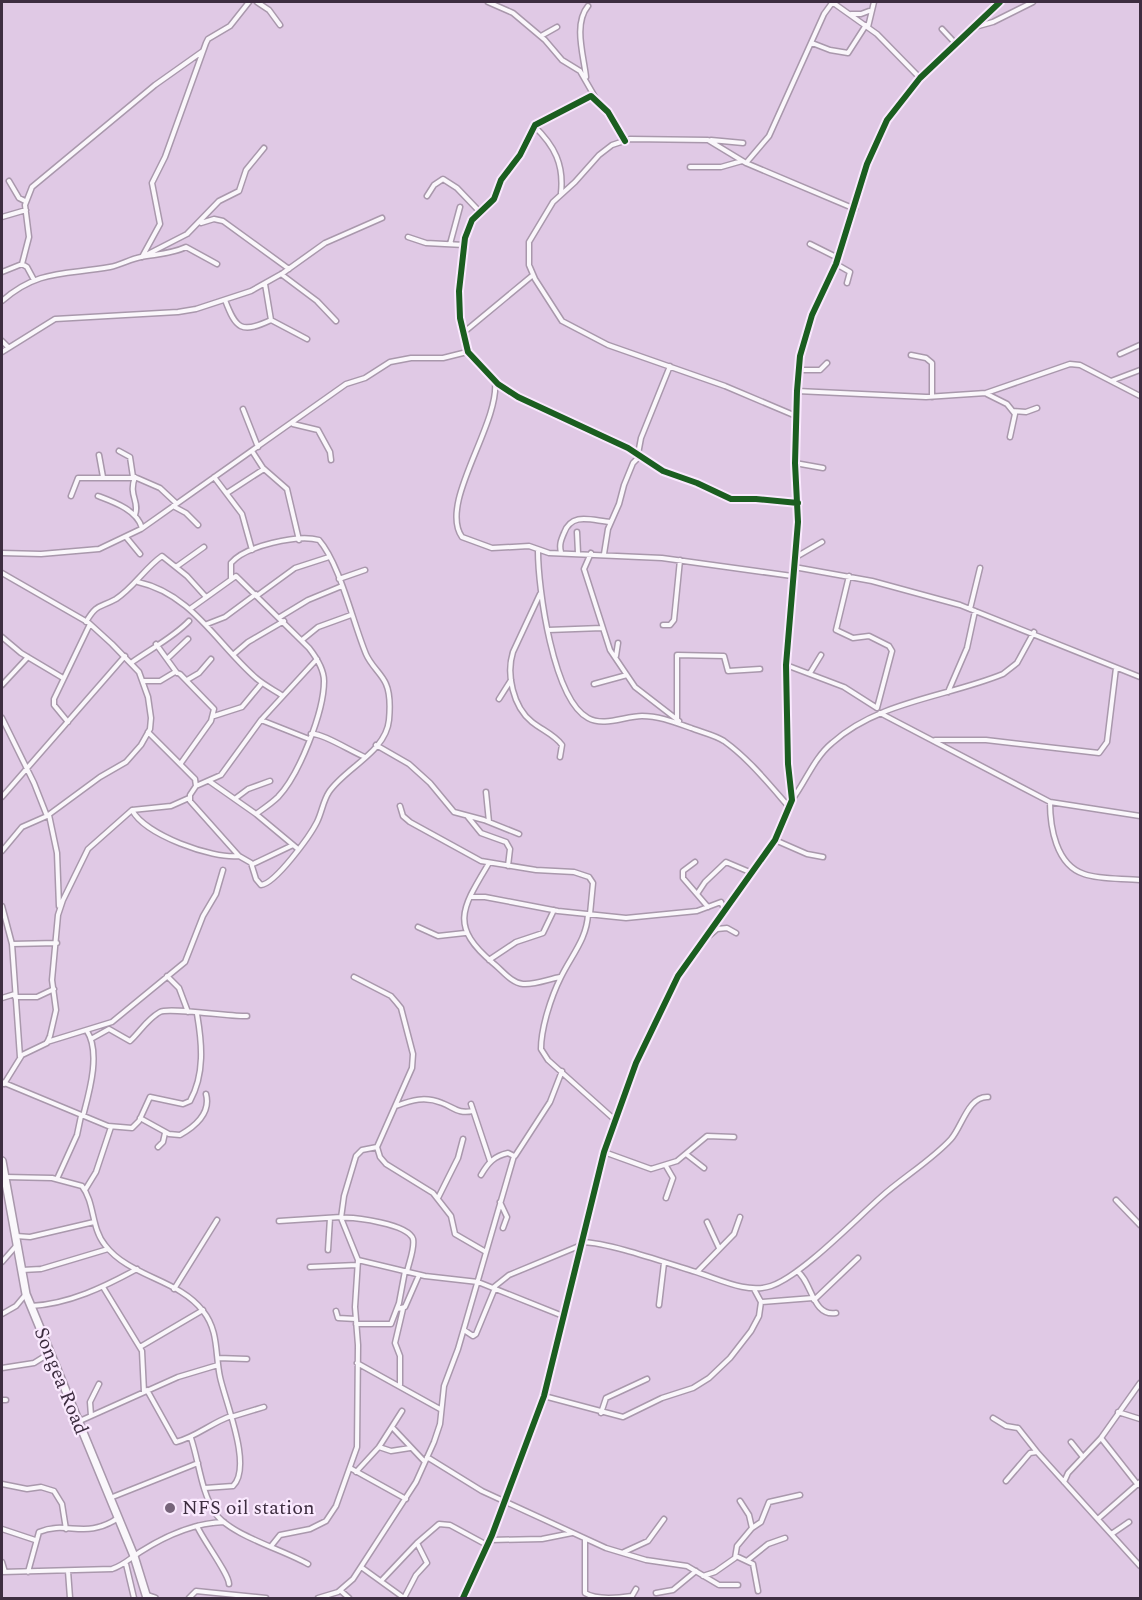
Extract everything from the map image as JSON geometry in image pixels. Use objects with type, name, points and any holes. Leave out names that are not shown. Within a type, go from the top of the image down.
[{"type":"highway","name":"Songea Road","points":[[2,1161],[26,1294],[74,1416],[134,1556],[146,1597]]},
{"type":"street","points":[[142,257],[160,224],[152,183],[165,157],[202,51],[208,39],[230,27],[249,2]]},
{"type":"street","points":[[257,2],[269,10],[280,25]]},
{"type":"street","points":[[488,2],[506,8],[541,36],[555,53],[586,78]]},
{"type":"street","points":[[690,167],[721,167],[744,162],[769,136],[831,2],[867,26],[920,78]]},
{"type":"street","points":[[812,43],[830,50],[848,53],[867,26],[874,2]]},
{"type":"street","points":[[792,800],[788,764],[786,665],[792,576],[796,557],[798,503],[795,463],[800,356],[812,315],[837,261],[855,209],[867,164],[882,129],[920,78],[1000,2]]},
{"type":"street","points":[[971,28],[993,22],[1033,2]]},
{"type":"street","points":[[588,6],[582,21],[582,55],[586,78],[595,98],[608,112],[625,141]]},
{"type":"street","points":[[850,14],[861,15],[871,10]]},
{"type":"street","points":[[541,36],[557,27]]},
{"type":"street","points":[[942,29],[955,43]]},
{"type":"street","points":[[22,264],[29,237],[25,201],[32,187],[155,85],[202,51]]},
{"type":"street","points":[[595,98],[582,99],[534,126],[520,155],[501,180],[494,199],[479,211],[469,227],[464,245],[459,291],[463,334],[468,352],[495,381],[518,398],[640,454],[663,471],[698,483],[731,500],[756,498],[798,503]]},
{"type":"street","points":[[534,126],[548,141],[559,159],[562,177],[561,194]]},
{"type":"street","points":[[743,143],[646,138],[625,141],[605,149],[544,213],[529,242],[528,256],[533,274],[562,321],[608,345],[670,366],[796,416]]},
{"type":"street","points":[[708,141],[744,162],[855,209]]},
{"type":"street","points":[[2,301],[21,285],[34,280],[62,272],[109,267],[142,257],[187,234],[219,201],[239,191],[246,170],[264,148]]},
{"type":"street","points":[[428,196],[434,185],[443,179],[457,188],[479,211]]},
{"type":"street","points":[[9,181],[19,198],[25,201]]},
{"type":"street","points":[[450,244],[460,207]]},
{"type":"street","points":[[2,218],[26,210]]},
{"type":"street","points":[[2,352],[55,320],[178,312],[225,300],[265,284],[325,243],[382,218]]},
{"type":"street","points":[[200,223],[213,219],[223,221],[289,269]]},
{"type":"street","points":[[408,237],[426,243],[464,245]]},
{"type":"street","points":[[810,244],[850,272],[847,284]]},
{"type":"street","points":[[142,257],[168,254],[186,247],[217,264]]},
{"type":"street","points":[[22,264],[27,267],[34,280]]},
{"type":"street","points":[[2,272],[22,264]]},
{"type":"street","points":[[281,274],[317,300],[336,321]]},
{"type":"street","points":[[463,334],[533,274]]},
{"type":"street","points":[[265,284],[271,320]]},
{"type":"street","points":[[225,300],[239,327],[251,328],[271,320],[308,339]]},
{"type":"street","points":[[2,341],[8,347]]},
{"type":"street","points":[[1120,354],[1140,345]]},
{"type":"street","points":[[2,553],[41,554],[99,549],[142,528],[293,424],[323,399],[346,384],[365,378],[383,365],[411,358],[443,358],[468,352]]},
{"type":"street","points":[[911,356],[926,358],[932,363],[932,396]]},
{"type":"street","points":[[799,370],[820,370],[826,363]]},
{"type":"street","points":[[797,391],[932,396],[986,393],[1070,364],[1080,365],[1140,396]]},
{"type":"street","points":[[604,555],[611,522],[631,467],[640,454],[641,438],[670,366]]},
{"type":"street","points":[[1110,381],[1140,370]]},
{"type":"street","points":[[495,381],[495,406],[456,512],[459,532],[466,539],[492,548],[529,546],[538,551],[680,560],[792,576]]},
{"type":"street","points":[[986,393],[1007,404],[1013,411],[1016,418],[1010,437]]},
{"type":"street","points":[[1013,411],[1026,412],[1037,408]]},
{"type":"street","points":[[243,409],[258,447]]},
{"type":"street","points":[[293,424],[318,430],[330,452],[331,460]]},
{"type":"street","points":[[119,451],[130,457],[134,477],[131,491],[137,507],[135,515]]},
{"type":"street","points":[[252,452],[264,469],[287,489],[299,540]]},
{"type":"street","points":[[99,455],[103,477]]},
{"type":"street","points":[[795,463],[823,468]]},
{"type":"street","points":[[227,493],[264,469]]},
{"type":"street","points":[[71,496],[78,478],[134,477],[160,488],[198,525]]},
{"type":"street","points":[[214,477],[242,514],[252,550]]},
{"type":"street","points":[[98,496],[135,515],[142,528]]},
{"type":"street","points":[[561,552],[560,544],[569,522],[576,519],[611,522]]},
{"type":"street","points":[[577,532],[578,553]]},
{"type":"street","points":[[126,537],[140,554]]},
{"type":"street","points":[[231,578],[231,563],[235,558],[252,550],[266,544],[319,540],[342,586],[372,666],[387,684],[389,724],[376,745],[334,785],[317,822],[298,849],[265,885],[258,884],[251,863]]},
{"type":"street","points":[[796,557],[822,542]]},
{"type":"street","points":[[176,567],[204,547]]},
{"type":"street","points":[[538,551],[541,592],[555,664],[564,686],[585,716],[598,722],[646,716],[682,725],[724,741],[759,773],[789,807]]},
{"type":"street","points":[[591,553],[584,569],[602,628],[615,657],[635,687],[682,725]]},
{"type":"street","points":[[68,722],[54,705],[63,678],[88,623],[101,604],[115,600],[138,582],[162,556],[206,597]]},
{"type":"street","points":[[206,624],[225,618],[295,568],[329,557]]},
{"type":"street","points":[[663,625],[670,625],[674,620],[680,560]]},
{"type":"street","points":[[794,567],[849,576],[973,610],[1034,632],[1140,677]]},
{"type":"street","points":[[948,692],[965,655],[980,568]]},
{"type":"street","points":[[339,579],[365,570]]},
{"type":"street","points":[[2,573],[88,623],[125,656],[143,681],[150,708],[148,732],[126,762],[100,777],[48,816],[22,827],[2,851]]},
{"type":"street","points":[[190,609],[236,576],[284,621],[317,658],[324,682],[310,736],[298,765],[279,796],[256,814]]},
{"type":"street","points":[[849,576],[836,630],[853,638],[868,636],[889,646],[892,651],[879,711]]},
{"type":"street","points":[[138,582],[163,591],[190,609],[262,683],[283,696]]},
{"type":"street","points":[[280,617],[308,600],[342,586]]},
{"type":"street","points":[[541,592],[513,652],[510,662],[511,680],[524,714],[562,745],[560,757]]},
{"type":"street","points":[[302,640],[318,627],[352,615]]},
{"type":"street","points":[[131,663],[156,644],[175,634],[189,621]]},
{"type":"street","points":[[234,654],[248,642],[284,621]]},
{"type":"street","points":[[548,630],[602,628]]},
{"type":"street","points":[[463,1599],[489,1542],[544,1396],[603,1152],[661,1005],[678,975],[775,840],[792,800],[818,758],[831,743],[879,711],[983,682],[1013,668],[1034,632]]},
{"type":"street","points":[[2,637],[28,657],[63,678]]},
{"type":"street","points":[[167,659],[188,639]]},
{"type":"street","points":[[615,657],[618,643]]},
{"type":"street","points":[[156,644],[178,673],[214,709],[213,716],[181,764]]},
{"type":"street","points":[[677,720],[677,655],[724,656],[728,671],[760,669]]},
{"type":"street","points":[[810,673],[821,655]]},
{"type":"street","points":[[2,797],[125,656]]},
{"type":"street","points":[[2,686],[28,657]]},
{"type":"street","points":[[196,786],[221,776],[261,720],[317,658]]},
{"type":"street","points":[[187,680],[199,673],[211,659]]},
{"type":"street","points":[[786,665],[844,687],[879,711],[1050,802],[1140,816]]},
{"type":"street","points":[[934,740],[986,740],[1100,753],[1107,742],[1116,668]]},
{"type":"street","points":[[143,681],[152,683],[178,673]]},
{"type":"street","points":[[594,684],[627,675]]},
{"type":"street","points":[[499,699],[511,680]]},
{"type":"street","points":[[213,716],[242,707],[262,683]]},
{"type":"street","points":[[2,718],[48,816],[57,853],[60,910],[52,980],[56,1010],[47,1043]]},
{"type":"street","points":[[261,720],[310,736],[319,734],[365,757]]},
{"type":"street","points":[[60,910],[88,849],[132,810],[171,806],[189,798],[196,786],[195,779],[148,732]]},
{"type":"street","points":[[376,745],[409,764],[430,783],[454,812],[519,834]]},
{"type":"street","points":[[209,781],[236,798],[298,849]]},
{"type":"street","points":[[236,798],[248,789],[270,782]]},
{"type":"street","points":[[486,792],[489,822]]},
{"type":"street","points":[[189,798],[240,856],[251,863],[257,863],[293,845]]},
{"type":"street","points":[[1050,802],[1052,832],[1068,862],[1084,874],[1140,880]]},
{"type":"street","points":[[400,806],[403,816],[417,827],[446,840],[471,857],[489,863],[574,872],[589,877],[593,884],[583,938],[561,977],[541,1043],[543,1055],[615,1120]]},
{"type":"street","points":[[132,810],[145,825],[185,846],[212,855],[240,856]]},
{"type":"street","points":[[468,817],[481,833],[506,842],[510,849],[508,866]]},
{"type":"street","points":[[775,840],[807,854],[823,857]]},
{"type":"street","points":[[695,862],[682,873],[708,907]]},
{"type":"street","points":[[697,894],[705,882],[726,862],[752,873]]},
{"type":"street","points":[[489,863],[464,915],[465,933],[506,975],[524,984],[561,977]]},
{"type":"street","points":[[197,1014],[201,1054],[199,1086],[186,1104],[150,1097],[140,1119],[132,1128],[111,1127],[3,1083],[20,1057],[68,1034],[87,1031],[119,1017],[186,961],[203,916],[216,894],[223,870]]},
{"type":"street","points":[[472,897],[485,897],[554,910],[637,918],[698,911],[721,902],[725,911]]},
{"type":"street","points":[[2,906],[12,944],[20,1057]]},
{"type":"street","points":[[489,960],[516,942],[543,933],[554,910]]},
{"type":"street","points":[[418,927],[438,936],[465,933]]},
{"type":"street","points":[[706,939],[717,928],[727,928],[735,933]]},
{"type":"street","points":[[12,944],[57,943]]},
{"type":"street","points":[[167,976],[179,988],[188,1012]]},
{"type":"street","points":[[354,977],[391,996],[401,1008],[414,1062],[377,1148],[380,1157],[386,1164],[438,1198],[451,1216],[455,1234],[486,1252]]},
{"type":"street","points":[[2,998],[37,996],[54,988]]},
{"type":"street","points":[[91,1039],[109,1029],[130,1041],[160,1011],[248,1016]]},
{"type":"street","points":[[57,1179],[76,1135],[94,1070],[91,1039],[87,1031]]},
{"type":"street","points":[[336,1599],[361,1567],[406,1498],[440,1424],[444,1386],[464,1329],[514,1157],[550,1102],[562,1071]]},
{"type":"street","points":[[140,1119],[165,1132],[180,1135],[205,1115],[208,1108],[206,1094]]},
{"type":"street","points":[[464,1329],[473,1336],[476,1334],[494,1288],[510,1275],[549,1261],[579,1244],[601,1244],[753,1288],[770,1286],[797,1271],[880,1197],[945,1146],[955,1135],[974,1103],[981,1097],[988,1097]]},
{"type":"street","points":[[396,1106],[424,1099],[442,1103],[456,1112],[473,1111]]},
{"type":"street","points":[[471,1104],[490,1161]]},
{"type":"street","points":[[85,1190],[96,1172],[111,1127]]},
{"type":"street","points":[[158,1147],[163,1143],[165,1132]]},
{"type":"street","points":[[603,1152],[644,1168],[666,1166],[686,1154],[707,1136],[734,1137]]},
{"type":"street","points":[[438,1198],[458,1158],[464,1139]]},
{"type":"street","points":[[272,1545],[280,1535],[310,1529],[326,1521],[336,1506],[350,1468],[358,1435],[356,1321],[358,1263],[341,1218],[344,1196],[356,1156],[362,1149],[377,1148]]},
{"type":"street","points":[[481,1175],[490,1161],[508,1153],[514,1157]]},
{"type":"street","points":[[686,1154],[704,1168]]},
{"type":"street","points":[[666,1166],[673,1178],[666,1198]]},
{"type":"street","points":[[4,1177],[57,1179],[78,1184],[85,1190],[94,1222],[108,1249],[137,1269],[174,1289],[203,1310],[212,1325],[218,1365],[239,1452],[239,1477],[233,1486],[205,1488]]},
{"type":"street","points":[[1116,1200],[1140,1225]]},
{"type":"street","points":[[500,1202],[507,1216],[503,1228]]},
{"type":"street","points":[[328,1250],[330,1217]]},
{"type":"street","points":[[698,1272],[737,1231],[740,1217]]},
{"type":"street","points":[[279,1221],[341,1218],[390,1224],[411,1234],[413,1245],[397,1310],[388,1325],[338,1318],[336,1311]]},
{"type":"street","points":[[174,1289],[217,1220]]},
{"type":"street","points":[[15,1236],[30,1237],[94,1222]]},
{"type":"street","points":[[707,1222],[720,1249]]},
{"type":"street","points":[[2,1262],[16,1246]]},
{"type":"street","points":[[22,1270],[41,1269],[108,1249]]},
{"type":"street","points":[[761,1302],[813,1299],[858,1258]]},
{"type":"street","points":[[310,1267],[358,1263],[420,1275],[478,1282],[563,1316]]},
{"type":"street","points":[[659,1305],[664,1263]]},
{"type":"street","points":[[31,1306],[51,1305],[103,1287],[137,1269]]},
{"type":"street","points":[[797,1271],[806,1280],[813,1299],[827,1312],[836,1313]]},
{"type":"street","points":[[400,1386],[400,1356],[395,1343],[403,1309],[420,1275]]},
{"type":"street","points":[[103,1287],[140,1347],[143,1354],[146,1391],[175,1442],[191,1438],[216,1421],[264,1407]]},
{"type":"street","points":[[544,1396],[615,1416],[629,1415],[646,1405],[699,1386],[730,1358],[747,1338],[759,1316],[761,1302],[753,1288]]},
{"type":"street","points":[[2,1314],[16,1306],[26,1294]]},
{"type":"street","points":[[397,1310],[403,1309]]},
{"type":"street","points":[[140,1347],[203,1310]]},
{"type":"street","points":[[2,1368],[34,1363],[50,1352]]},
{"type":"street","points":[[218,1358],[247,1359]]},
{"type":"street","points":[[357,1363],[440,1408]]},
{"type":"street","points":[[74,1416],[82,1420],[191,1372],[218,1365]]},
{"type":"street","points":[[601,1413],[606,1398],[647,1379]]},
{"type":"street","points":[[1064,1482],[1101,1438],[1140,1383]]},
{"type":"street","points":[[92,1416],[90,1402],[99,1384]]},
{"type":"street","points":[[356,1472],[379,1447],[402,1411]]},
{"type":"street","points":[[1118,1412],[1140,1419]]},
{"type":"street","points":[[993,1418],[1006,1426],[1018,1428],[1140,1566]]},
{"type":"street","points":[[392,1427],[410,1448],[425,1459],[482,1491],[585,1539],[646,1560],[687,1566],[719,1586],[738,1585]]},
{"type":"street","points":[[191,1438],[213,1509],[224,1522],[308,1564]]},
{"type":"street","points":[[1099,1518],[1139,1483],[1101,1438]]},
{"type":"street","points":[[1071,1442],[1083,1457]]},
{"type":"street","points":[[379,1447],[391,1451],[410,1448]]},
{"type":"street","points":[[1006,1481],[1030,1453],[1037,1452]]},
{"type":"street","points":[[110,1498],[198,1463]]},
{"type":"street","points":[[350,1468],[406,1498]]},
{"type":"street","points":[[2,1484],[27,1489],[41,1487],[54,1491],[62,1504],[66,1529]]},
{"type":"street","points":[[702,1576],[715,1572],[736,1557],[737,1546],[752,1528],[761,1522],[769,1502],[800,1495]]},
{"type":"street","points":[[740,1501],[749,1515],[752,1528]]},
{"type":"street","points":[[28,1572],[39,1532],[47,1528],[93,1530],[105,1527],[118,1518]]},
{"type":"street","points":[[623,1552],[648,1541],[664,1519]]},
{"type":"street","points":[[2,1562],[3,1572],[112,1569],[126,1564],[134,1556],[161,1539],[197,1526],[224,1522]]},
{"type":"street","points":[[1113,1533],[1129,1522]]},
{"type":"street","points":[[382,1580],[417,1543],[439,1524],[445,1523],[489,1542],[542,1539],[573,1533]]},
{"type":"street","points":[[197,1526],[207,1547],[228,1575],[229,1584]]},
{"type":"street","points":[[2,1529],[35,1540]]},
{"type":"street","points":[[748,1560],[768,1544],[785,1538]]},
{"type":"street","points":[[585,1539],[586,1594],[620,1598],[632,1596],[636,1589]]},
{"type":"street","points":[[361,1567],[404,1598],[416,1575],[427,1563],[417,1543]]},
{"type":"street","points":[[736,1557],[748,1560],[755,1570],[754,1578],[758,1591]]},
{"type":"street","points":[[126,1564],[134,1599]]},
{"type":"street","points":[[68,1571],[70,1599]]},
{"type":"street","points":[[656,1593],[673,1590],[696,1571]]},
{"type":"street","points":[[189,1599],[196,1591],[266,1599]]},
{"type":"street","points":[[318,1599],[340,1591]]},
{"type":"street","points":[[340,1591],[349,1599]]},
{"type":"street","points":[[146,1597],[155,1599]]},
{"type":"cycle path","points":[[463,1598],[492,1535],[544,1396],[604,1152],[636,1063],[678,976],[775,840],[792,800],[788,764],[786,665],[798,522],[795,463],[797,391],[800,356],[812,315],[836,264],[867,164],[887,120],[920,78],[1000,2]]},
{"type":"cycle path","points":[[625,141],[608,112],[591,96],[535,125],[520,155],[501,180],[494,199],[472,220],[465,238],[459,291],[460,318],[468,352],[498,384],[518,397],[628,448],[663,471],[697,483],[731,499],[798,503]]},
{"type":"place","name":"NFS oil station","points":[[170,1508]]}]
